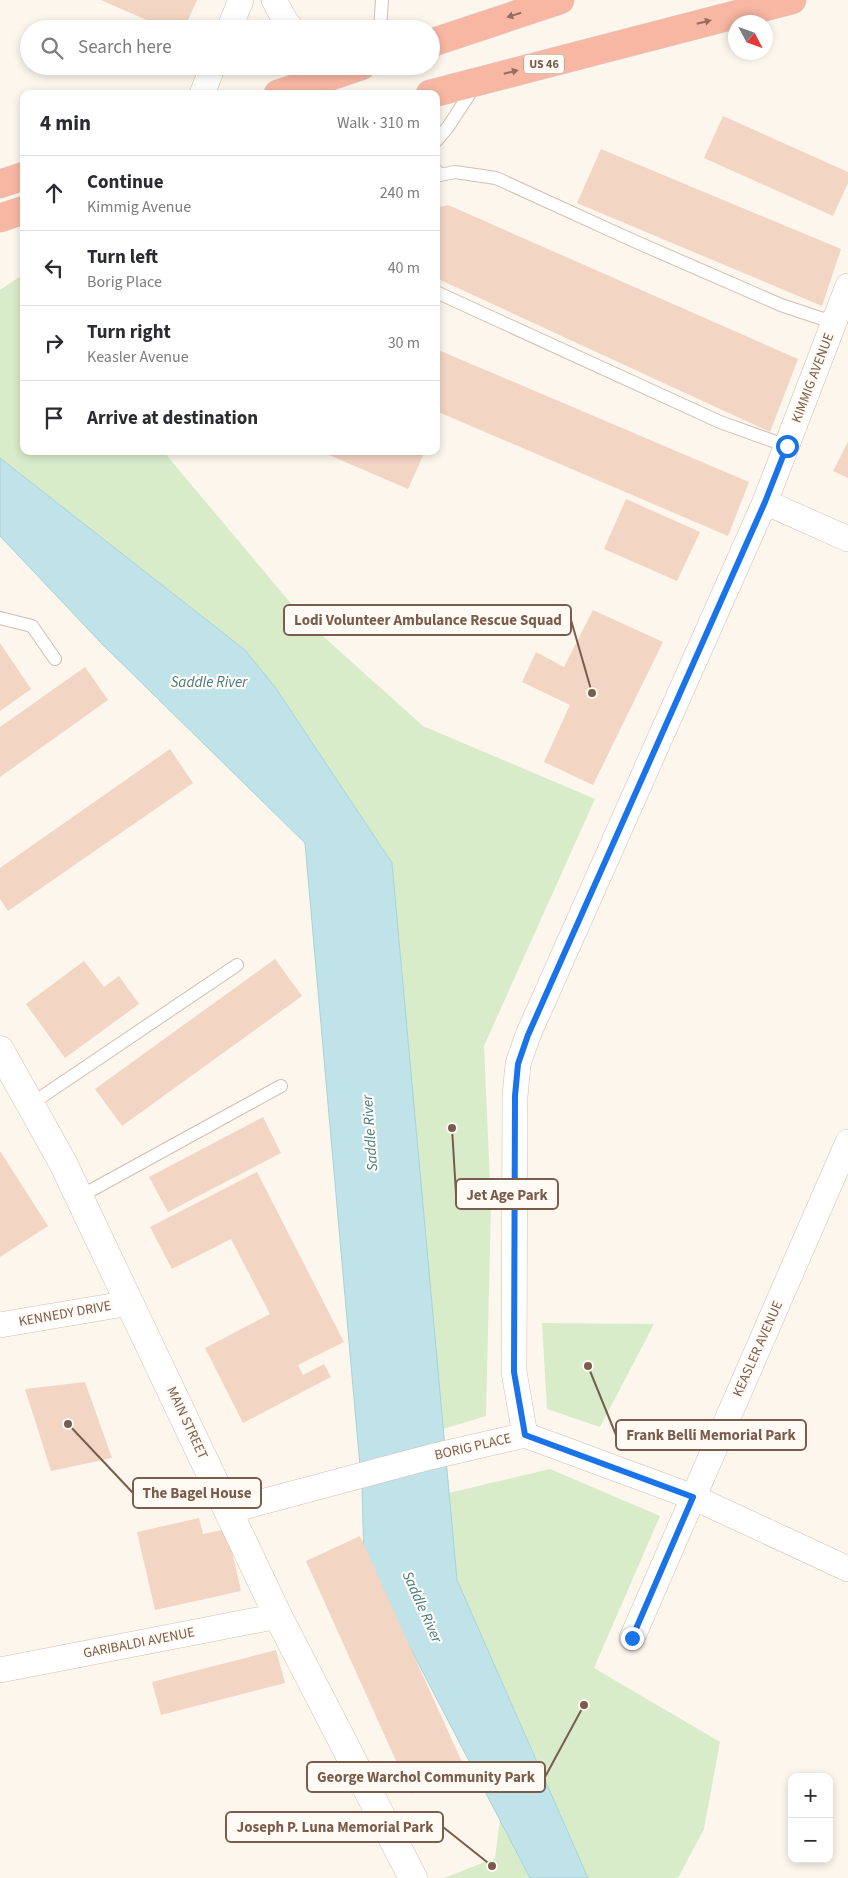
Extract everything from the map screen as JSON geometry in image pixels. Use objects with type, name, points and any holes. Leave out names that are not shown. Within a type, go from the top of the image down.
[{"type":"highway","name":"US 46","points":[[440,91],[792,0]]},
{"type":"highway","points":[[440,40],[548,2]]},
{"type":"highway","points":[[290,90],[334,75]]},
{"type":"highway","points":[[0,184],[20,177]]},
{"type":"street","points":[[233,20],[241,0]]},
{"type":"street","points":[[274,0],[285,20]]},
{"type":"street","points":[[204,90],[210,75]]},
{"type":"street","name":"KIMMIG AVENUE","points":[[525,1435],[514,1372],[515,1096],[518,1064],[528,1035],[765,502],[844,301]]},
{"type":"street","points":[[765,502],[848,538]]},
{"type":"street","name":"MAIN STREET","points":[[0,1050],[31,1104],[79,1197],[278,1616],[413,1878]]},
{"type":"street","name":"KEASLER AVENUE","points":[[632,1638],[848,1142]]},
{"type":"street","name":"KENNEDY DRIVE","points":[[0,1325],[130,1303]]},
{"type":"street","name":"BORIG PLACE","points":[[228,1511],[460,1450],[525,1435],[693,1497],[848,1569]]},
{"type":"street","name":"GARIBALDI AVENUE","points":[[0,1670],[278,1616]]},
{"type":"lane","points":[[381,20],[382,0]]},
{"type":"lane","points":[[440,136],[479,80]]},
{"type":"lane","points":[[440,175],[455,172],[496,178],[626,238],[781,305],[824,320],[844,301]]},
{"type":"lane","points":[[440,294],[720,422],[787,446]]},
{"type":"lane","points":[[0,618],[32,626],[55,659]]},
{"type":"lane","points":[[31,1104],[237,965]]},
{"type":"lane","points":[[79,1197],[281,1086]]},
{"type":"green space","points":[[20,277],[20,455],[166,455],[304,619],[423,726],[595,799],[484,1046],[491,1205],[486,1416],[443,1429],[392,863],[275,687],[245,650],[0,458],[0,290]]},
{"type":"green space","points":[[542,1323],[654,1324],[600,1427],[547,1409]]},
{"type":"green space","points":[[550,1469],[660,1516],[594,1668],[720,1742],[704,1829],[678,1878],[588,1878],[457,1580],[449,1493]]},
{"type":"green space","points":[[500,1819],[530,1878],[444,1878],[495,1858]]},
{"type":"water","name":"Saddle River","points":[[0,458],[245,650],[275,687],[392,863],[457,1580],[588,1878],[530,1878],[364,1559],[362,1489],[305,843],[103,645],[0,536]]},
{"type":"building","points":[[101,0],[197,0],[188,20],[147,20]]},
{"type":"building","points":[[723,116],[848,172],[848,183],[833,216],[704,158]]},
{"type":"building","points":[[601,149],[841,249],[822,306],[577,203]]},
{"type":"building","points":[[448,205],[798,359],[770,432],[440,280],[440,207]]},
{"type":"building","points":[[440,351],[749,482],[728,536],[440,413]]},
{"type":"building","points":[[848,442],[848,478],[833,471]]},
{"type":"building","points":[[329,455],[423,455],[408,489]]},
{"type":"building","points":[[626,499],[700,532],[677,581],[604,549]]},
{"type":"building","points":[[593,610],[663,642],[593,785],[544,762],[570,705],[522,682],[536,652],[564,667]]},
{"type":"building","points":[[0,643],[31,689],[0,711]]},
{"type":"building","points":[[85,667],[108,700],[0,777],[0,727]]},
{"type":"building","points":[[170,749],[193,783],[8,911],[0,899],[0,868]]},
{"type":"building","points":[[275,959],[302,996],[122,1126],[95,1089]]},
{"type":"building","points":[[84,961],[104,987],[119,976],[139,1004],[65,1058],[26,1004]]},
{"type":"building","points":[[263,1117],[281,1153],[168,1212],[149,1177]]},
{"type":"building","points":[[0,1151],[48,1226],[0,1257]]},
{"type":"building","points":[[257,1172],[344,1342],[298,1365],[303,1375],[324,1364],[331,1377],[243,1423],[205,1348],[270,1314],[231,1239],[172,1269],[150,1227]]},
{"type":"building","points":[[85,1382],[112,1458],[51,1471],[25,1389]]},
{"type":"building","points":[[199,1518],[203,1534],[227,1529],[241,1591],[155,1610],[137,1532]]},
{"type":"building","points":[[360,1536],[465,1769],[411,1794],[306,1561]]},
{"type":"building","points":[[276,1650],[285,1683],[161,1715],[152,1682]]},
{"type":"place","name":"Lodi Volunteer Ambulance Rescue Squad","points":[[592,693]]},
{"type":"place","name":"Jet Age Park","points":[[452,1128]]},
{"type":"place","name":"Frank Belli Memorial Park","points":[[588,1366]]},
{"type":"place","name":"The Bagel House","points":[[68,1424]]},
{"type":"place","name":"George Warchol Community Park","points":[[584,1705]]},
{"type":"place","name":"Joseph P. Luna Memorial Park","points":[[492,1866]]},
{"type":"route","points":[[632,1638],[693,1497],[525,1435],[514,1372],[515,1096],[518,1064],[528,1035],[765,502],[787,446]]}]
